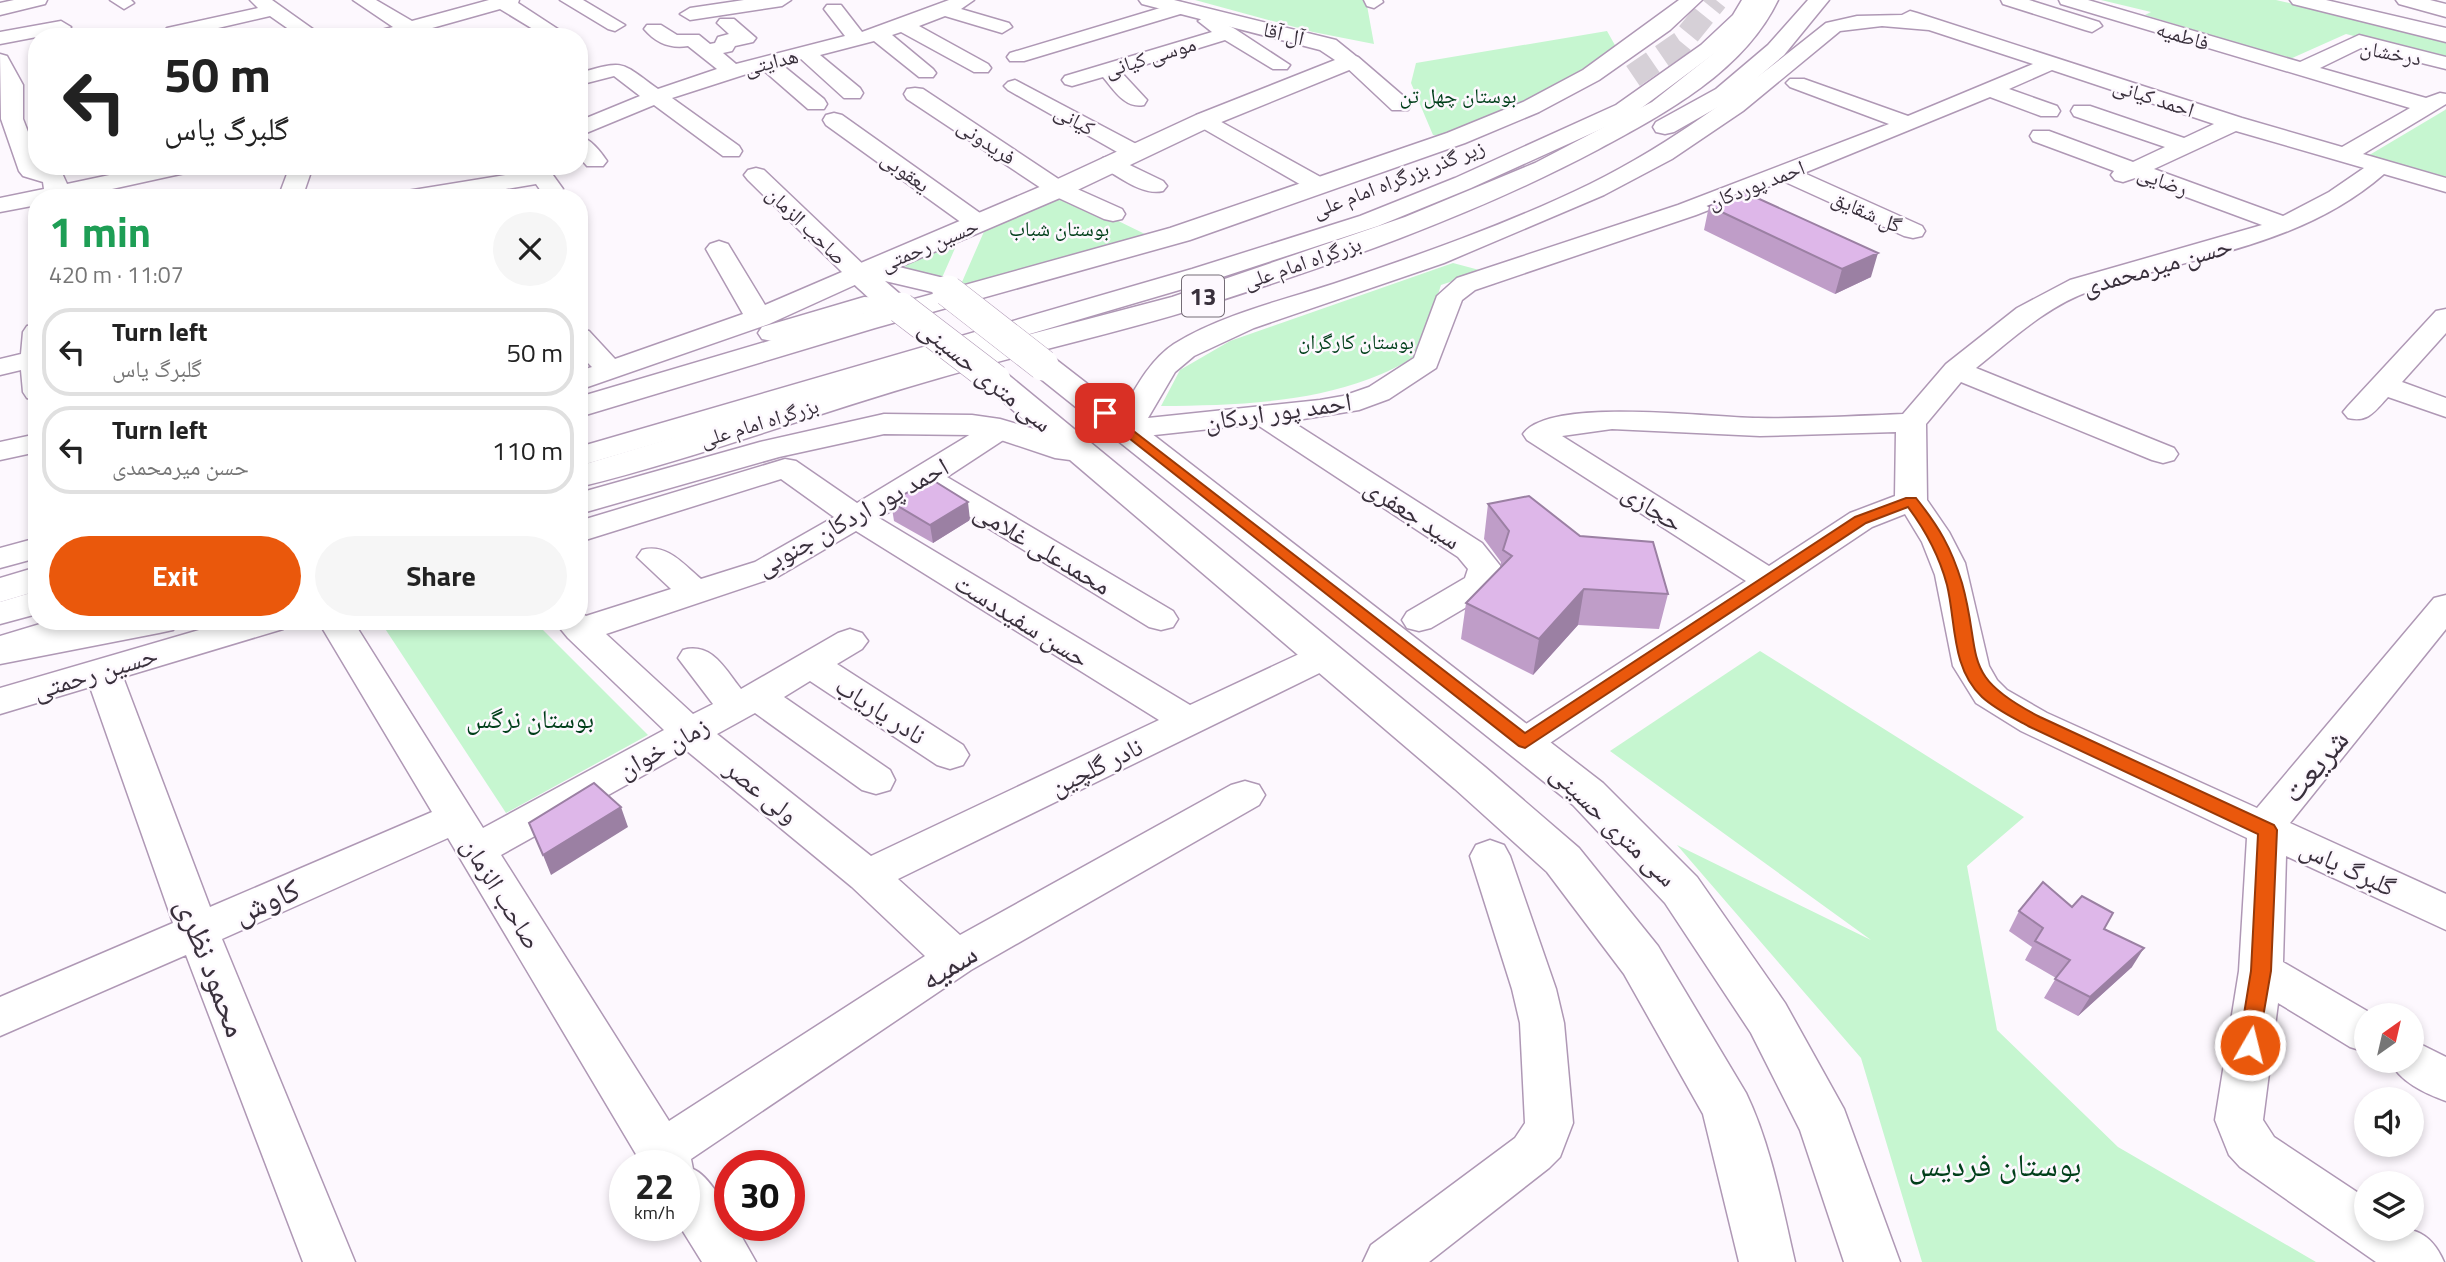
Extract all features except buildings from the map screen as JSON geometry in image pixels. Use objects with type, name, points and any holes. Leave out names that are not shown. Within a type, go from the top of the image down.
[{"type":"main road","name":"آل آقا","points":[[1149,0],[1328,45],[1351,61]]},
{"type":"main road","points":[[1662,26],[1675,0]]},
{"type":"main road","points":[[588,404],[864,322],[1180,234],[1367,171],[1531,107],[1591,75],[1662,26],[1692,0]]},
{"type":"main road","name":"بزرگراه امام علی","points":[[588,474],[928,371],[1182,303],[1415,223],[1544,168],[1660,107],[1722,58],[1756,24],[1768,0]]},
{"type":"main road","points":[[2284,0],[2359,7],[2446,34]]},
{"type":"main road","points":[[2300,0],[2446,18]]},
{"type":"main road","points":[[2406,0],[2446,11]]},
{"type":"main road","points":[[1182,303],[1397,247],[1523,201],[1585,171],[1724,94],[1776,50],[1816,2]]},
{"type":"main road","name":"حسین رحمتی","points":[[865,272],[1058,189],[1205,120],[1351,61]]},
{"type":"main road","name":"زیر گذر بزرگراه امام علی","points":[[1156,263],[1345,201],[1525,128],[1631,77]]},
{"type":"main road","points":[[945,288],[978,223]]},
{"type":"main road","name":"بزرگراه امام علی","points":[[588,419],[1156,263]]},
{"type":"main road","name":"سی متری حسینی","points":[[865,272],[945,288],[1525,741],[1588,794],[1681,890],[1768,1018],[1825,1126],[1872,1262]]},
{"type":"main road","name":"سی متری حسینی","points":[[865,272],[899,306],[995,380],[1325,656],[1563,860],[1642,960],[1728,1109],[1767,1262]]},
{"type":"main road","points":[[588,501],[772,449],[884,424],[932,422],[1000,429],[1043,442],[1093,462]]},
{"type":"main road","points":[[0,590],[28,582]]},
{"type":"main road","points":[[0,650],[66,630]]},
{"type":"main road","points":[[0,650],[110,630]]},
{"type":"street","points":[[10,4],[38,0]]},
{"type":"street","points":[[247,0],[168,25],[266,5],[300,28]]},
{"type":"street","points":[[362,0],[409,28],[494,2],[543,28]]},
{"type":"street","points":[[569,0],[615,25]]},
{"type":"street","points":[[691,15],[782,0]]},
{"type":"street","name":"هدایتی","points":[[588,125],[732,71],[878,34],[911,17],[945,10],[965,0]]},
{"type":"street","points":[[588,454],[1201,275],[1369,221],[1463,183],[1624,110],[1709,49],[1741,18],[1751,0]]},
{"type":"street","points":[[2010,0],[2064,8],[2136,39]]},
{"type":"street","name":"احمد کیانی","points":[[1864,1],[2235,123],[2446,185]]},
{"type":"street","points":[[2037,25],[2064,8]]},
{"type":"street","name":"فاطمیه","points":[[2064,8],[2094,8],[2299,70],[2438,94]]},
{"type":"street","points":[[834,9],[857,39]]},
{"type":"street","points":[[1017,57],[1185,9],[1280,65]]},
{"type":"street","points":[[945,10],[1002,27]]},
{"type":"street","points":[[911,17],[981,68]]},
{"type":"street","points":[[1126,429],[1164,367],[1184,351],[1244,322],[1435,258],[1596,190],[1664,153],[1735,106],[1833,27],[1853,21],[1879,19],[1931,24]]},
{"type":"street","points":[[708,50],[725,47],[725,41],[746,38],[727,23]]},
{"type":"street","points":[[55,28],[61,27]]},
{"type":"street","points":[[654,29],[674,42],[692,39],[732,71]]},
{"type":"street","points":[[0,38],[28,33]]},
{"type":"street","name":"موسی کیانی","points":[[1072,80],[1228,33]]},
{"type":"street","points":[[878,34],[926,73]]},
{"type":"street","points":[[1990,43],[2013,34]]},
{"type":"street","points":[[1776,50],[1821,36]]},
{"type":"street","name":"درخشان","points":[[2299,70],[2359,41],[2446,63]]},
{"type":"street","points":[[805,52],[852,93]]},
{"type":"street","points":[[2328,56],[2367,67]]},
{"type":"street","points":[[0,60],[12,85],[9,122],[28,164]]},
{"type":"street","name":"آل آقا","points":[[1351,61],[1400,105]]},
{"type":"street","points":[[766,62],[816,104]]},
{"type":"street","name":"احمد پوردکان","points":[[1455,290],[1687,210],[1783,173],[1908,132],[2052,63]]},
{"type":"street","points":[[588,77],[617,69],[731,151]]},
{"type":"street","points":[[1106,69],[1136,100]]},
{"type":"street","points":[[588,441],[1199,263],[1352,214],[1428,186],[1593,110],[1631,77]]},
{"type":"street","points":[[12,85],[28,82]]},
{"type":"street","points":[[1797,83],[1908,132]]},
{"type":"street","name":"کیانی","points":[[1015,86],[1135,152]]},
{"type":"street","points":[[1991,90],[2049,111]]},
{"type":"street","name":"فریدونی","points":[[915,94],[1058,189],[1113,214]]},
{"type":"street","points":[[2343,156],[2438,94]]},
{"type":"street","points":[[588,105],[612,115]]},
{"type":"street","points":[[2082,111],[2185,146]]},
{"type":"street","points":[[9,122],[28,117]]},
{"type":"street","name":"یعقوبی","points":[[834,120],[978,223]]},
{"type":"street","points":[[1205,120],[1318,185]]},
{"type":"street","points":[[2125,174],[2235,123]]},
{"type":"street","name":"رضایی","points":[[2041,136],[2125,174],[2284,225]]},
{"type":"street","points":[[588,153],[596,161]]},
{"type":"street","points":[[1111,163],[1155,186]]},
{"type":"street","name":"حسن میرمحمدی","points":[[1911,423],[1956,370],[2027,314],[2079,286],[2258,236],[2284,225],[2366,179],[2379,167]]},
{"type":"street","name":"گل شقایق","points":[[1783,173],[1913,231]]},
{"type":"street","points":[[57,189],[138,175]]},
{"type":"street","name":"صاحب الزمان","points":[[756,175],[865,272]]},
{"type":"street","points":[[477,189],[542,176],[551,189]]},
{"type":"street","points":[[1651,191],[1687,210]]},
{"type":"street","points":[[0,205],[28,196]]},
{"type":"street","points":[[719,249],[759,318]]},
{"type":"street","name":"حسین رحمتی","points":[[588,378],[759,318],[865,272]]},
{"type":"street","name":"احمد پور اردکان","points":[[1126,429],[1263,416],[1349,404],[1379,393],[1426,362],[1450,296],[1455,290]]},
{"type":"street","points":[[588,380],[631,378],[853,308],[899,306]]},
{"type":"street","points":[[2358,412],[2446,317]]},
{"type":"street","points":[[588,347],[610,370]]},
{"type":"street","points":[[0,367],[28,354]]},
{"type":"street","points":[[1956,370],[2163,454]]},
{"type":"street","points":[[2383,385],[2440,413]]},
{"type":"street","name":"سید جعفری","points":[[1263,416],[1470,550],[1485,568],[1480,584],[1419,620]]},
{"type":"street","name":"حجازی","points":[[1768,580],[1538,433],[1582,420],[1609,418],[1747,428],[1911,423]]},
{"type":"street","points":[[1525,741],[1861,520],[1911,501],[1911,423]]},
{"type":"street","name":"احمد پور اردکان جنوبی","points":[[588,622],[767,569],[926,477],[1000,429]]},
{"type":"street","points":[[0,452],[28,445]]},
{"type":"street","name":"حسن سفیددست","points":[[588,529],[785,468],[857,518],[1188,721]]},
{"type":"street","name":"محمدعلی غلامی","points":[[926,477],[1161,619]]},
{"type":"street","name":"گلبرگ یاس","points":[[1911,501],[1938,536],[1954,584],[1968,664],[1986,691],[2006,707],[2446,913]]},
{"type":"street","points":[[0,558],[28,550]]},
{"type":"street","points":[[654,557],[696,592]]},
{"type":"street","points":[[0,613],[28,605]]},
{"type":"street","name":"شریعت","points":[[2354,1218],[2258,1152],[2246,1140],[2239,1120],[2261,971],[2267,830],[2276,810],[2442,616]]},
{"type":"street","points":[[0,628],[28,620]]},
{"type":"street","name":"حسین رحمتی","points":[[0,701],[239,630]]},
{"type":"street","name":"صاحب الزمان","points":[[341,630],[660,1150]]},
{"type":"street","name":"ولی عصر","points":[[579,630],[689,732],[867,876],[956,958]]},
{"type":"street","name":"زمان خوان","points":[[466,834],[689,732],[812,665],[850,641]]},
{"type":"street","name":"نادر گلچین","points":[[867,876],[1325,656]]},
{"type":"street","points":[[696,658],[746,701],[876,780]]},
{"type":"street","name":"نادر یاریاب","points":[[812,665],[950,755]]},
{"type":"street","name":"محمود نظری","points":[[102,669],[197,929],[330,1262]]},
{"type":"street","name":"سمیه","points":[[698,1150],[956,958],[1245,795]]},
{"type":"street","name":"کاوش","points":[[0,1017],[197,929],[466,834]]},
{"type":"street","points":[[1389,1262],[1532,1153],[1543,1142],[1549,1123],[1542,1023],[1534,989],[1490,856]]},
{"type":"street","points":[[2261,971],[2354,1026]]},
{"type":"street","points":[[2424,1067],[2446,1081]]},
{"type":"street","name":"صاحب الزمان","points":[[700,1214],[730,1262]]},
{"type":"street","name":"شریعت","points":[[2387,1241],[2418,1262]]},
{"type":"green space","points":[[1195,0],[1366,0],[1374,44],[1313,32]]},
{"type":"green space","points":[[2101,0],[2276,0],[2446,40],[2446,59],[2346,34],[2290,59],[2145,15],[2151,12]]},
{"type":"green space","name":"بوستان چهل تن","points":[[1607,31],[1616,47],[1563,87],[1458,139],[1433,135],[1411,83],[1416,63]]},
{"type":"green space","points":[[2445,110],[2446,177],[2366,157]]},
{"type":"green space","name":"بوستان شباب","points":[[1059,192],[1149,236],[964,288],[962,282],[986,227]]},
{"type":"green space","points":[[960,237],[941,280],[890,269]]},
{"type":"green space","name":"بوستان کارگران","points":[[1453,263],[1483,271],[1441,285],[1418,356],[1394,368],[1375,377],[1318,394],[1240,404],[1161,406],[1180,370],[1230,341]]},
{"type":"green space","name":"بوستان نرگس","points":[[386,630],[543,630],[648,735],[506,813]]},
{"type":"green space","name":"بوستان فردیس","points":[[1760,651],[2024,817],[1967,866],[1997,1030],[2118,1147],[2316,1262],[1922,1262],[1861,1058],[1677,845],[1871,940],[1610,751]]},
{"type":"tunnel","points":[[1633,76],[1681,43],[1716,0]]},
{"type":"route","points":[[1105,413],[1525,741],[1861,520],[1911,501],[1938,536],[1954,584],[1968,664],[1986,691],[2006,707],[2034,722],[2267,830],[2261,971],[2250,1045]]}]
